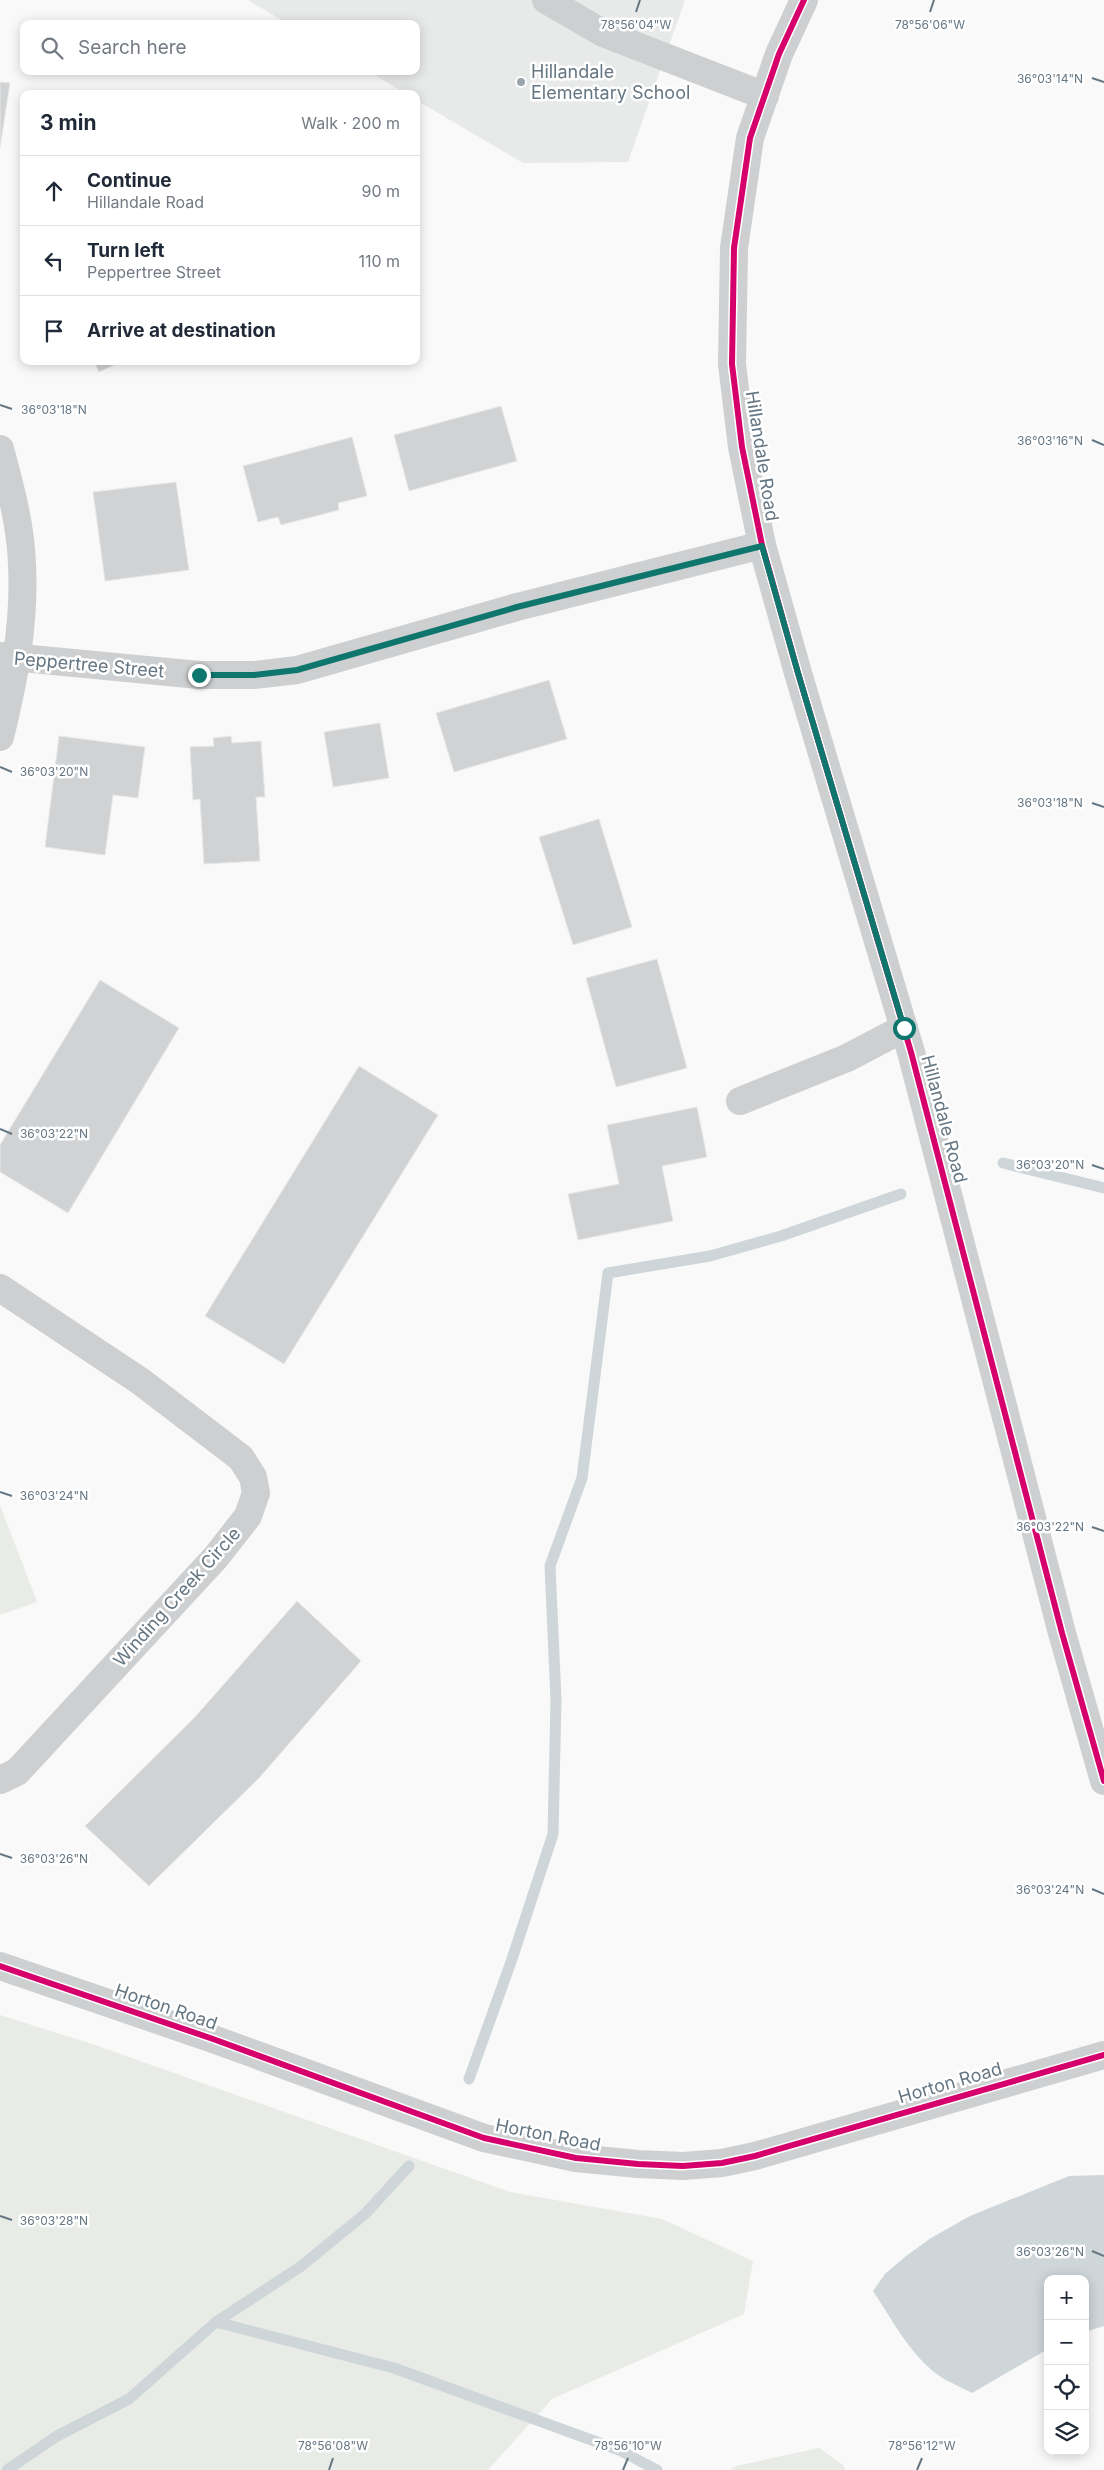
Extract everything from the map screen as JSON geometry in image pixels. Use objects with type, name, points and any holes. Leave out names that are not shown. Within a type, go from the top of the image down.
[{"type":"street","points":[[546,0],[603,33],[765,96]]},
{"type":"street","name":"Hillandale Road","points":[[804,0],[779,54],[750,138],[734,248],[732,364],[742,447],[762,546],[904,1028],[1062,1633],[1104,1781]]},
{"type":"street","points":[[0,449],[11,492],[22,563],[21,632],[8,657],[0,737]]},
{"type":"street","name":"Peppertree Street","points":[[8,657],[199,675],[254,675],[297,670],[517,607],[762,546]]},
{"type":"street","points":[[740,1101],[847,1058],[904,1028]]},
{"type":"street","name":"Winding Creek Circle","points":[[0,1288],[140,1381],[241,1458],[252,1477],[256,1493],[248,1516],[216,1557],[16,1772],[0,1780]]},
{"type":"street","name":"Horton Road","points":[[0,1966],[213,2039],[484,2138],[576,2158],[638,2164],[683,2166],[730,2162],[1104,2055]]},
{"type":"shaded area","name":"Hillandale Elementary School","points":[[248,0],[685,0],[628,162],[523,163],[420,102],[420,90],[399,90],[375,75],[420,75],[420,20],[281,20]]},
{"type":"shaded area","points":[[0,1505],[37,1602],[0,1615]]},
{"type":"shaded area","points":[[0,2015],[92,2044],[510,2192],[662,2219],[753,2261],[744,2314],[552,2399],[488,2470],[0,2470]]},
{"type":"shaded area","points":[[1104,2175],[1104,2326],[1089,2331],[1089,2275],[1044,2275],[1044,2351],[972,2393],[944,2379],[922,2361],[904,2339],[873,2291],[885,2274],[931,2238],[970,2216],[1069,2176]]},
{"type":"shaded area","points":[[819,2448],[843,2465],[845,2470],[730,2470],[736,2466]]},
{"type":"building","points":[[0,82],[10,83],[0,148]]},
{"type":"building","points":[[96,365],[114,365],[99,372]]},
{"type":"building","points":[[501,406],[517,461],[409,491],[394,435]]},
{"type":"building","points":[[352,437],[367,496],[338,503],[339,510],[281,525],[278,517],[258,522],[243,466]]},
{"type":"building","points":[[176,482],[189,570],[105,581],[93,492]]},
{"type":"building","points":[[549,680],[567,739],[454,772],[436,713]]},
{"type":"building","points":[[380,723],[389,778],[333,787],[324,732]]},
{"type":"building","points":[[59,736],[145,747],[138,798],[113,795],[105,855],[45,847]]},
{"type":"building","points":[[231,736],[232,743],[261,741],[265,797],[256,797],[260,861],[204,864],[200,799],[193,800],[190,747],[214,746],[213,738]]},
{"type":"building","points":[[599,819],[632,927],[573,945],[539,837]]},
{"type":"building","points":[[657,959],[687,1068],[616,1087],[586,978]]},
{"type":"building","points":[[100,980],[179,1028],[68,1213],[0,1172],[0,1145]]},
{"type":"building","points":[[359,1066],[438,1115],[284,1364],[205,1316]]},
{"type":"building","points":[[697,1107],[707,1157],[662,1166],[673,1221],[578,1240],[568,1194],[619,1184],[607,1125]]},
{"type":"building","points":[[297,1601],[361,1661],[259,1778],[149,1886],[85,1826],[195,1717]]},
{"type":"waterway","points":[[1003,1163],[1104,1188]]},
{"type":"waterway","points":[[469,2079],[512,1959],[553,1834],[556,1700],[550,1566],[582,1478],[608,1273],[710,1256],[781,1236],[901,1194]]},
{"type":"waterway","points":[[7,2470],[57,2436],[129,2399],[216,2322],[300,2267],[365,2214],[409,2166]]},
{"type":"waterway","points":[[216,2322],[394,2368],[619,2450],[657,2470]]},
{"type":"cycle path","points":[[804,0],[779,54],[750,138],[734,248],[732,364],[742,447],[762,545],[798,673],[911,1052],[1062,1633],[1104,1781]]},
{"type":"cycle path","points":[[0,1966],[213,2039],[484,2138],[576,2158],[638,2164],[683,2166],[722,2163],[755,2156],[1104,2055]]},
{"type":"place","name":"Hillandale Elementary School","points":[[521,82]]},
{"type":"route","points":[[199,675],[254,675],[297,670],[517,607],[762,546],[904,1028]]}]
